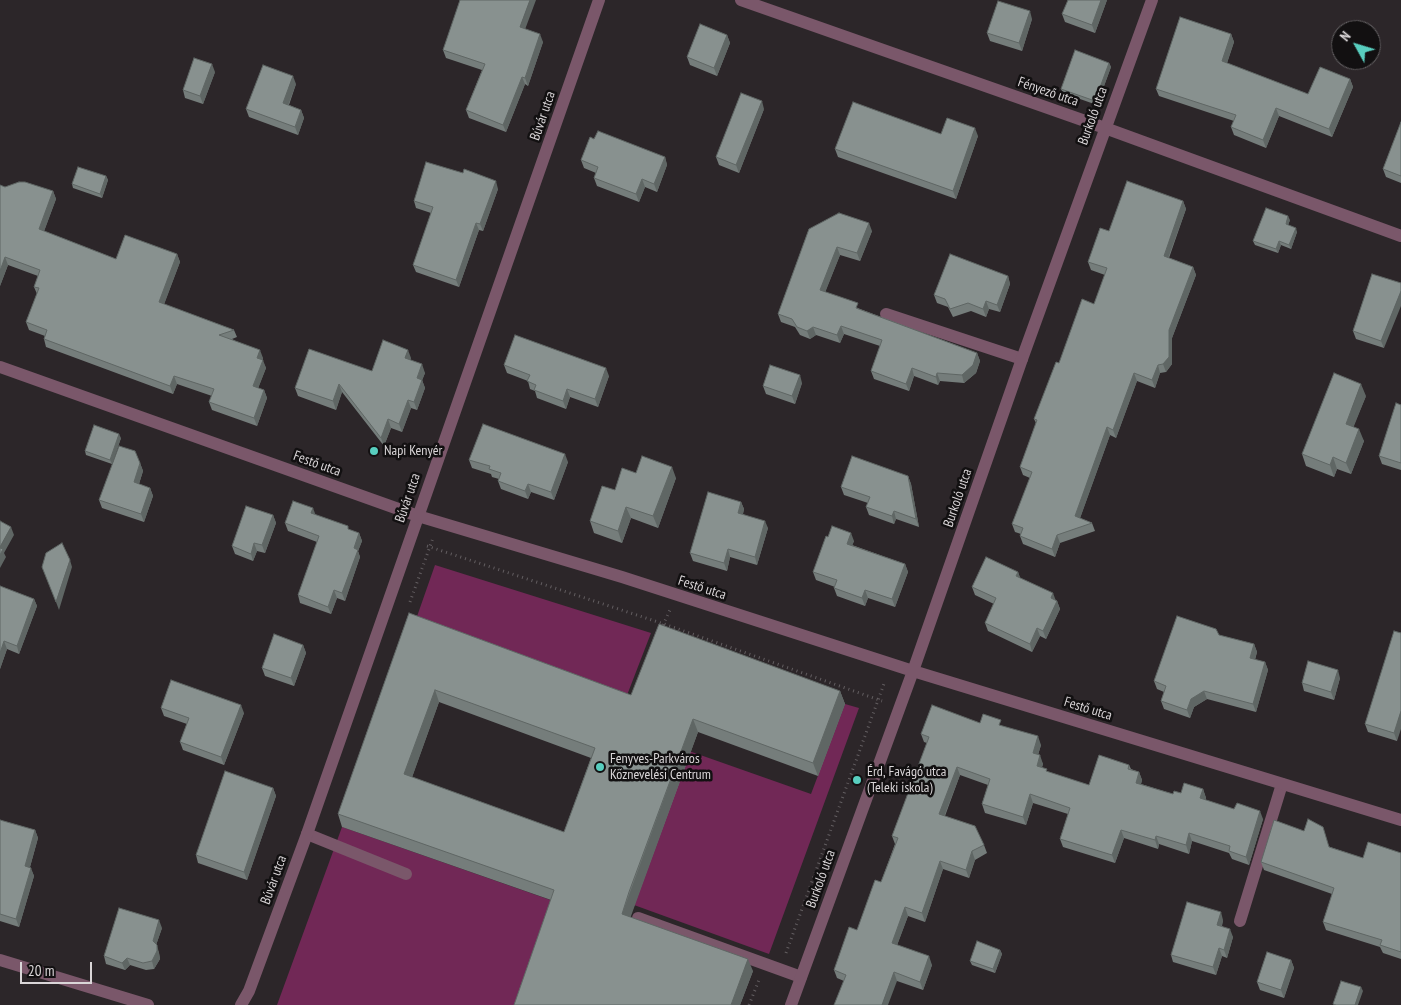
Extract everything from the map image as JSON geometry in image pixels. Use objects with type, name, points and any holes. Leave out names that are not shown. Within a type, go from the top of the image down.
[{"type":"street","name":"Búvár utca","points":[[241,1005],[249,991],[307,834],[600,0]]},
{"type":"street","name":"Fényező utca","points":[[741,0],[1105,128],[1401,236]]},
{"type":"street","name":"Burkoló utca","points":[[791,1005],[913,672],[1022,359],[1152,0]]},
{"type":"street","points":[[886,314],[1022,359]]},
{"type":"street","name":"Festő utca","points":[[0,367],[418,516],[913,672],[1401,820]]},
{"type":"street","points":[[1240,921],[1282,784]]},
{"type":"street","points":[[307,834],[406,874]]},
{"type":"street","points":[[638,918],[801,977]]},
{"type":"street","points":[[0,960],[148,1005]]},
{"type":"path","points":[[410,539],[664,624],[900,708]]},
{"type":"path","points":[[661,630],[676,596]]},
{"type":"path","points":[[750,1005],[758,981],[785,957],[891,664]]},
{"type":"shaded area","points":[[435,565],[651,633],[624,703],[414,625]]},
{"type":"shaded area","points":[[845,704],[859,708],[769,954],[634,905],[689,751],[811,794]]},
{"type":"shaded area","points":[[342,827],[559,903],[523,1005],[277,1005]]},
{"type":"building","points":[[460,0],[530,0],[520,27],[540,34],[525,78],[522,77],[503,125],[466,110],[485,64],[443,50]]},
{"type":"building","points":[[1068,0],[1101,0],[1092,25],[1062,14]]},
{"type":"building","points":[[998,1],[1030,11],[1019,43],[987,33]]},
{"type":"building","points":[[1180,17],[1231,34],[1222,61],[1308,94],[1320,67],[1350,79],[1329,129],[1276,108],[1263,140],[1231,127],[1236,115],[1156,89]]},
{"type":"building","points":[[700,24],[727,35],[714,68],[687,57]]},
{"type":"building","points":[[1075,50],[1109,63],[1095,101],[1061,89]]},
{"type":"building","points":[[194,58],[212,64],[200,96],[183,90]]},
{"type":"building","points":[[263,65],[293,76],[283,103],[301,110],[295,127],[246,109]]},
{"type":"building","points":[[741,93],[762,101],[736,165],[716,157]]},
{"type":"building","points":[[853,102],[941,134],[947,118],[975,128],[953,191],[835,149]]},
{"type":"building","points":[[1401,122],[1401,176],[1383,169]]},
{"type":"building","points":[[598,131],[665,157],[654,184],[642,179],[636,194],[594,178],[598,167],[581,160],[590,137],[594,139]]},
{"type":"building","points":[[426,162],[463,173],[464,169],[496,181],[480,224],[476,223],[456,280],[413,265],[433,207],[414,201]]},
{"type":"building","points":[[78,167],[106,176],[100,194],[72,184]]},
{"type":"building","points":[[1127,181],[1183,201],[1164,256],[1193,267],[1169,330],[1169,357],[1163,364],[1158,365],[1152,380],[1134,373],[1113,430],[1107,427],[1075,516],[1092,523],[1057,535],[1052,549],[1020,536],[1023,528],[1012,524],[1032,472],[1020,467],[1037,420],[1034,419],[1056,362],[1059,363],[1082,299],[1094,304],[1107,268],[1088,262],[1100,228],[1109,231]]},
{"type":"building","points":[[25,182],[53,191],[39,229],[116,259],[125,235],[177,254],[159,302],[234,330],[219,335],[260,350],[257,358],[263,360],[253,386],[264,390],[254,418],[209,402],[214,389],[174,376],[170,386],[44,339],[47,330],[26,322],[39,288],[34,287],[40,270],[5,257],[0,271],[0,185],[5,187]]},
{"type":"building","points":[[1266,208],[1288,216],[1286,224],[1296,228],[1289,245],[1279,241],[1276,249],[1253,241]]},
{"type":"building","points":[[839,213],[869,223],[857,253],[837,247],[820,290],[858,303],[856,308],[977,353],[973,365],[962,375],[937,373],[936,377],[912,368],[906,384],[871,371],[882,340],[841,326],[837,335],[813,327],[807,331],[797,327],[792,319],[778,314],[809,229]]},
{"type":"building","points":[[950,254],[1008,276],[997,305],[986,301],[983,309],[968,303],[950,309],[945,299],[934,295]]},
{"type":"building","points":[[1372,274],[1401,283],[1401,291],[1381,341],[1353,331]]},
{"type":"building","points":[[515,335],[606,368],[595,399],[567,389],[563,401],[534,390],[536,385],[527,381],[530,375],[504,365]]},
{"type":"building","points":[[383,340],[408,350],[405,358],[422,364],[417,378],[422,380],[414,402],[408,400],[399,424],[388,419],[381,438],[339,384],[333,401],[295,388],[309,349],[372,371]]},
{"type":"building","points":[[770,365],[800,375],[792,396],[763,386]]},
{"type":"building","points":[[1334,373],[1361,384],[1346,424],[1359,429],[1346,463],[1333,457],[1330,465],[1302,454]]},
{"type":"building","points":[[1396,403],[1401,405],[1401,463],[1379,456]]},
{"type":"building","points":[[483,424],[565,454],[551,492],[528,484],[525,491],[498,481],[501,473],[489,469],[490,466],[469,460]]},
{"type":"building","points":[[94,425],[119,434],[110,460],[85,451]]},
{"type":"building","points":[[119,446],[135,451],[140,463],[134,482],[150,488],[141,514],[99,500]]},
{"type":"building","points":[[642,456],[672,467],[653,516],[626,507],[618,531],[590,521],[602,486],[615,490],[622,468],[636,473]]},
{"type":"building","points":[[852,456],[908,476],[916,519],[894,511],[892,516],[866,507],[870,497],[841,487]]},
{"type":"building","points":[[708,492],[741,502],[738,513],[765,521],[755,557],[728,549],[724,563],[690,553]]},
{"type":"building","points":[[293,501],[313,508],[311,513],[348,526],[348,529],[359,533],[354,548],[358,550],[342,593],[334,590],[328,607],[298,595],[319,536],[285,523]]},
{"type":"building","points":[[246,506],[273,515],[262,545],[254,543],[251,554],[232,546]]},
{"type":"building","points":[[0,521],[11,527],[0,547]]},
{"type":"building","points":[[832,526],[851,533],[847,544],[905,564],[892,599],[865,590],[862,598],[834,588],[837,580],[813,572],[826,536],[828,537]]},
{"type":"building","points":[[62,543],[70,560],[56,602],[42,567],[46,553]]},
{"type":"building","points":[[986,557],[1018,572],[1016,576],[1053,593],[1051,598],[1057,601],[1043,631],[1037,628],[1030,644],[985,623],[996,598],[972,587]]},
{"type":"building","points":[[0,586],[34,599],[17,646],[4,641],[0,653]]},
{"type":"building","points":[[409,613],[631,695],[659,624],[840,691],[813,763],[693,719],[629,892],[622,914],[748,959],[731,1005],[514,1005],[554,890],[338,814]],"holes":[[[435,690],[595,748],[564,832],[404,774]]]},
{"type":"building","points":[[1177,616],[1216,629],[1219,635],[1254,644],[1250,658],[1265,662],[1253,704],[1204,691],[1191,699],[1187,710],[1161,701],[1166,686],[1154,681]]},
{"type":"building","points":[[1394,631],[1401,633],[1401,711],[1394,733],[1365,724]]},
{"type":"building","points":[[274,634],[303,645],[291,678],[262,668]]},
{"type":"building","points":[[1308,661],[1338,670],[1331,692],[1302,683]]},
{"type":"building","points":[[171,680],[241,705],[221,757],[180,742],[189,718],[161,708]]},
{"type":"building","points":[[932,705],[980,723],[983,714],[1001,720],[999,725],[1038,736],[1033,753],[1040,755],[1037,766],[1047,769],[1046,771],[1089,785],[1099,755],[1129,765],[1128,769],[1139,772],[1136,783],[1173,794],[1174,791],[1181,793],[1184,783],[1203,789],[1200,798],[1234,809],[1237,803],[1260,811],[1246,857],[1229,851],[1230,846],[1189,833],[1186,845],[1156,836],[1155,840],[1121,830],[1112,855],[1060,839],[1070,808],[1030,794],[1023,817],[982,804],[990,779],[957,767],[939,814],[975,826],[984,845],[972,851],[966,870],[940,861],[922,913],[905,907],[892,943],[929,956],[920,982],[894,972],[882,1005],[834,1005],[846,975],[834,970],[849,927],[857,930],[875,880],[881,882],[898,838],[892,836],[929,737],[921,734]]},
{"type":"building","points":[[225,771],[273,788],[244,872],[196,855]]},
{"type":"building","points":[[1308,819],[1323,827],[1329,847],[1363,858],[1368,842],[1401,853],[1401,952],[1380,945],[1382,940],[1323,922],[1334,888],[1261,862],[1274,820],[1304,831]]},
{"type":"building","points":[[0,820],[35,830],[25,866],[31,868],[16,919],[0,914]]},
{"type":"building","points":[[1187,902],[1221,912],[1217,925],[1230,929],[1224,950],[1219,948],[1213,967],[1171,955]]},
{"type":"building","points":[[119,908],[159,920],[153,941],[157,945],[157,951],[152,961],[143,963],[127,958],[122,963],[104,956]]},
{"type":"building","points":[[977,941],[1000,950],[993,969],[970,961]]},
{"type":"building","points":[[1267,952],[1291,960],[1281,990],[1257,982]]},
{"type":"building","points":[[1341,981],[1361,987],[1355,1005],[1333,1004]]},
{"type":"place","name":"Napi Kenyér","points":[[374,451]]},
{"type":"place","name":"Fenyves-Parkváros Köznevelési Centrum","points":[[600,767]]},
{"type":"place","name":"Érd, Favágó utca (Teleki iskola)","points":[[857,780]]}]
